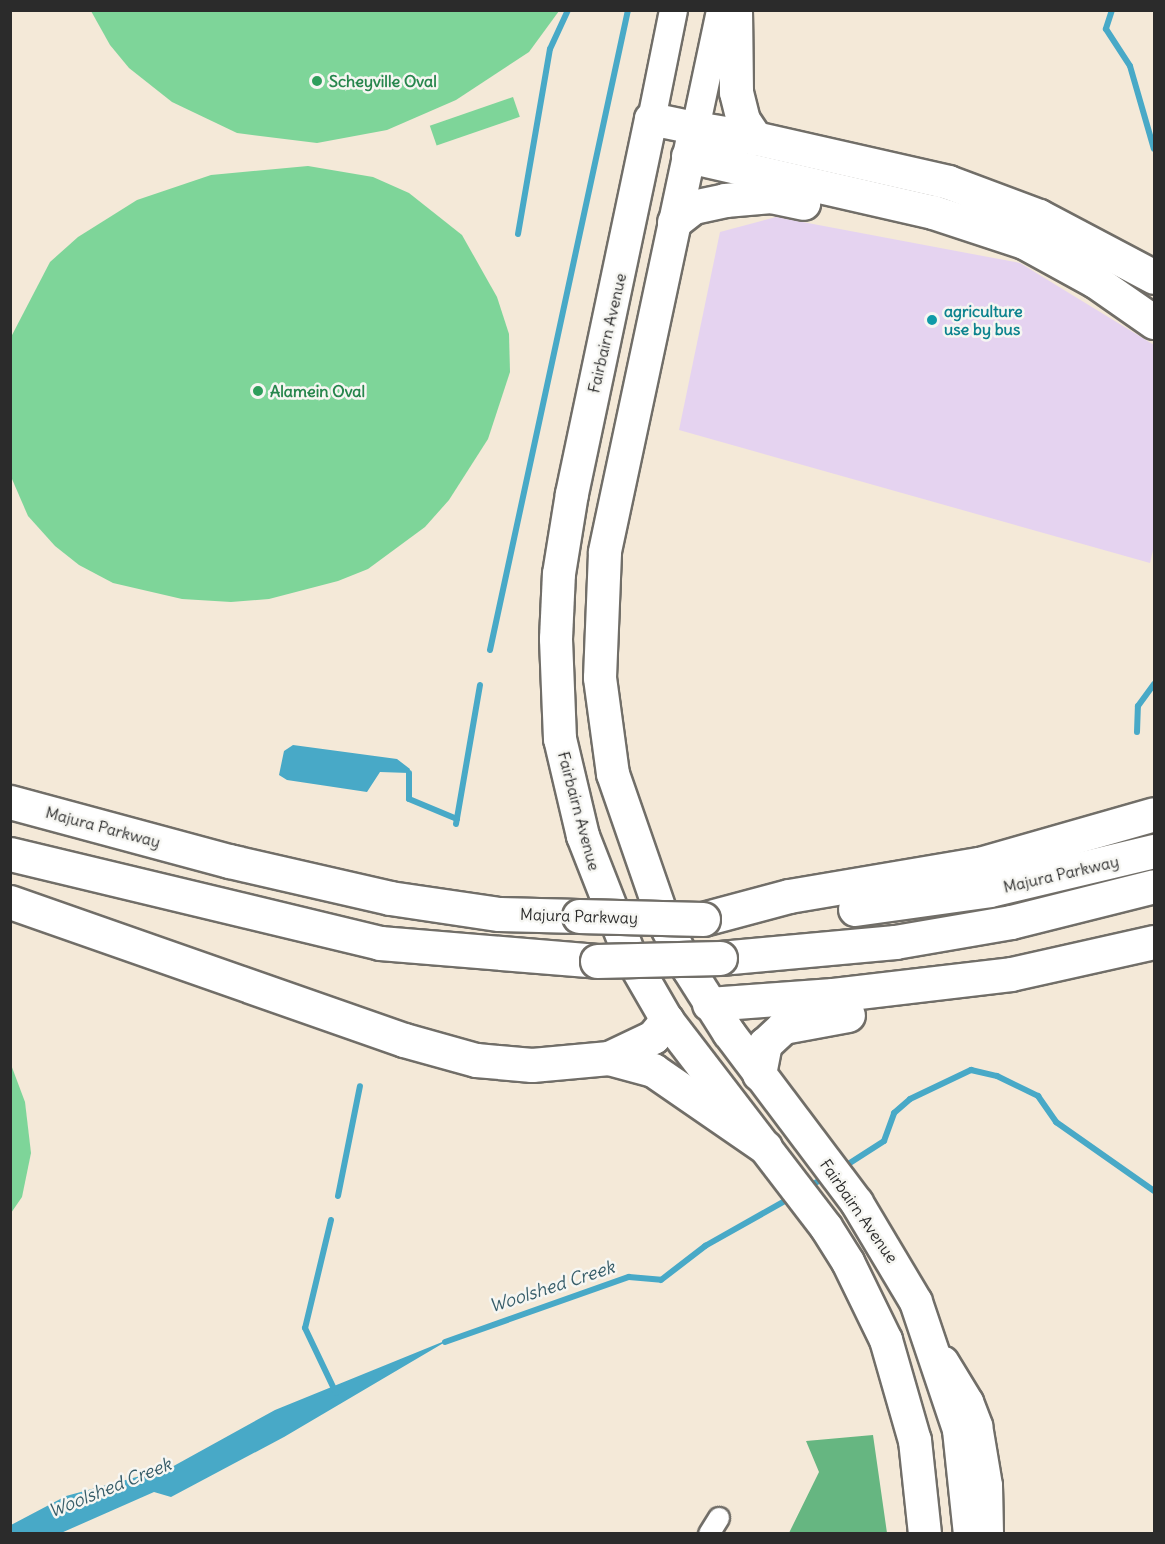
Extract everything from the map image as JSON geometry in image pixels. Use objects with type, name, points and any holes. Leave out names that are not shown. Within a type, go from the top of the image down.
[{"type":"highway","points":[[735,10],[736,92],[743,120],[755,138]]},
{"type":"highway","points":[[691,142],[755,138],[948,182],[1039,216],[1155,277]]},
{"type":"highway","points":[[691,142],[933,212],[1023,242],[1095,281],[1155,322]]},
{"type":"highway","points":[[674,222],[702,204],[771,196],[940,233],[1023,242]]},
{"type":"highway","name":"Majura Parkway","points":[[10,802],[229,861],[390,898],[499,914],[703,919],[922,901],[1001,888],[1155,851]]},
{"type":"highway","points":[[703,919],[789,896],[979,864],[1155,813]]},
{"type":"highway","name":"Majura Parkway","points":[[10,854],[380,943],[597,961],[720,958],[895,942],[1011,922],[1155,886]]},
{"type":"highway","points":[[10,902],[458,1056],[532,1065],[609,1058],[653,1037],[669,1011]]},
{"type":"highway","points":[[709,1004],[833,995],[1011,974],[1155,942]]},
{"type":"highway","points":[[759,1074],[765,1044],[788,1024],[934,1003],[1011,974]]},
{"type":"highway","points":[[609,1058],[653,1070],[767,1151]]},
{"type":"main road","name":"Fairbairn Avenue","points":[[673,10],[649,134],[572,494],[559,574],[556,706],[573,799],[610,914],[644,981],[669,1011],[767,1151],[826,1227],[865,1295],[899,1379],[915,1441],[925,1533]]},
{"type":"main road","name":"Fairbairn Avenue","points":[[720,10],[605,553],[600,651],[602,709],[613,774],[665,924],[709,1004],[857,1203],[890,1253],[931,1338],[959,1430],[970,1533]]},
{"type":"main road","points":[[649,134],[691,142]]},
{"type":"main road","points":[[665,924],[673,975],[669,1011],[709,1004]]},
{"type":"main road","points":[[931,1338],[976,1418],[988,1485],[989,1533]]},
{"type":"shaded area","name":"agriculture use by bus","points":[[776,217],[1020,263],[1154,345],[1154,546],[1150,563],[679,430],[720,232]]},
{"type":"green space","name":"Scheyville Oval","points":[[91,11],[559,11],[529,52],[456,100],[387,130],[317,143],[237,133],[172,102],[129,68],[110,45]]},
{"type":"green space","points":[[513,97],[520,117],[437,146],[430,126]]},
{"type":"green space","name":"Alamein Oval","points":[[308,166],[373,177],[409,193],[462,235],[497,297],[509,334],[510,372],[488,439],[449,500],[425,527],[368,569],[338,581],[269,599],[231,602],[182,599],[113,583],[79,565],[55,546],[28,516],[12,479],[11,337],[50,262],[78,237],[137,200],[211,175]]},
{"type":"green space","points":[[10,1062],[25,1102],[31,1153],[22,1197],[11,1213]]},
{"type":"green space","points":[[873,1435],[887,1533],[789,1533],[819,1472],[806,1441]]},
{"type":"water","points":[[293,745],[397,759],[410,769],[409,773],[380,772],[367,792],[287,780],[279,775],[284,751]]},
{"type":"water","points":[[452,1338],[284,1437],[171,1497],[154,1492],[61,1533],[11,1533],[11,1525],[66,1496],[170,1468],[275,1410]]},
{"type":"waterway","points":[[518,234],[550,49],[568,10]]},
{"type":"waterway","points":[[490,650],[628,10]]},
{"type":"waterway","points":[[1112,10],[1106,29],[1130,66],[1154,149]]},
{"type":"waterway","points":[[1137,732],[1138,706],[1154,684]]},
{"type":"waterway","points":[[456,824],[480,685]]},
{"type":"waterway","points":[[409,773],[409,799],[457,819]]},
{"type":"waterway","name":"Woolshed Creek","points":[[842,1168],[884,1141],[894,1113],[910,1099],[971,1070],[997,1076],[1038,1096],[1056,1122],[1154,1191]]},
{"type":"waterway","points":[[338,1196],[360,1086]]},
{"type":"waterway","name":"Woolshed Creek","points":[[806,1188],[826,1177]]},
{"type":"waterway","name":"Woolshed Creek","points":[[445,1342],[629,1277],[661,1280],[705,1246],[792,1197]]},
{"type":"waterway","points":[[331,1220],[305,1328],[336,1393]]},
{"type":"place","name":"Scheyville Oval","points":[[317,81]]},
{"type":"place","name":"agriculture use by bus","points":[[932,320]]},
{"type":"place","name":"Alamein Oval","points":[[258,391]]}]
